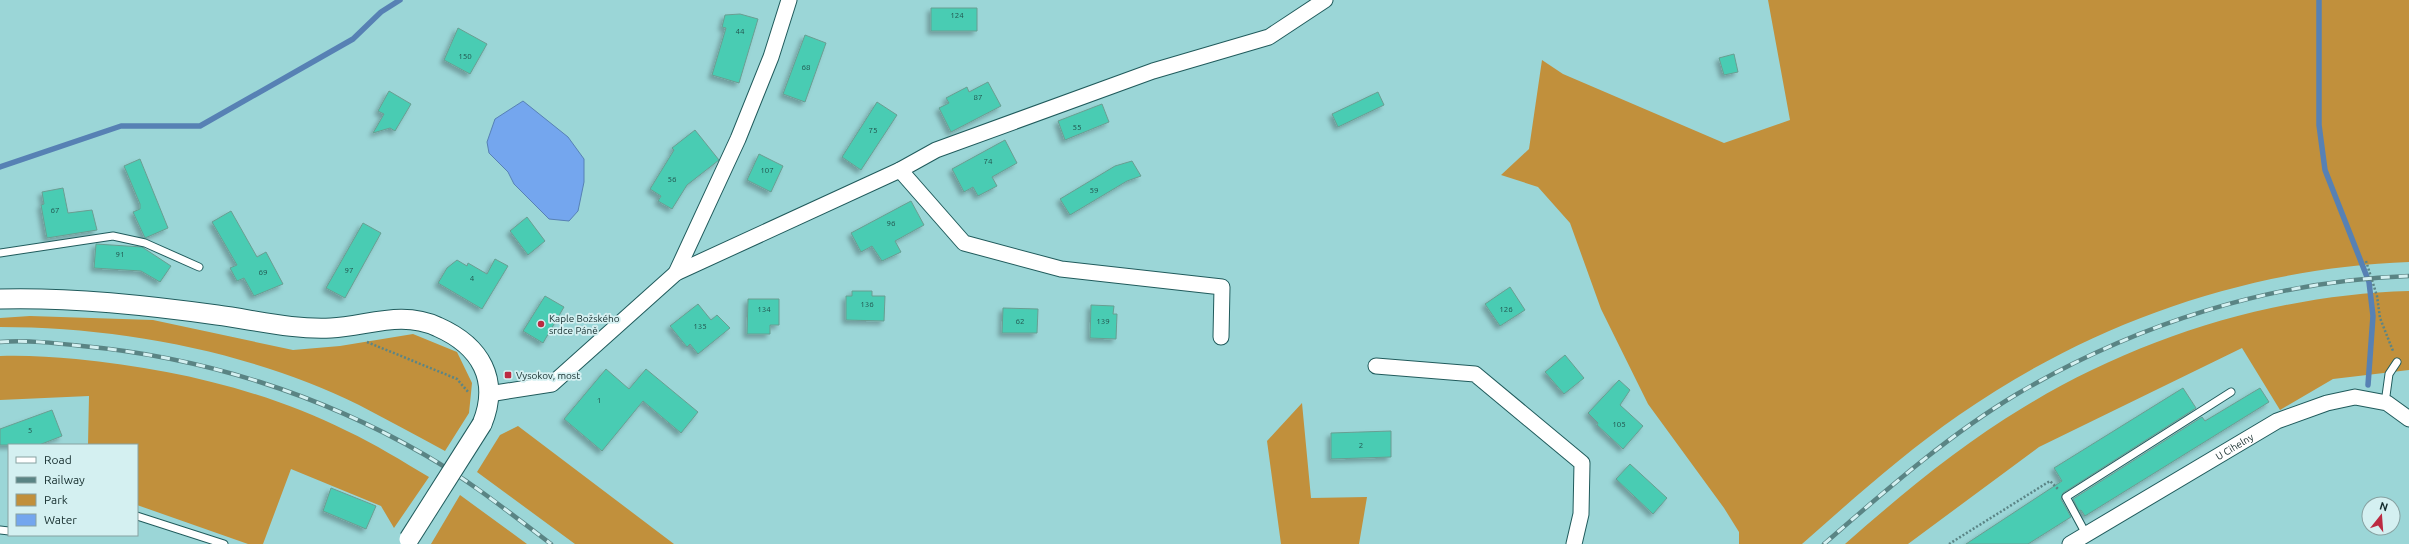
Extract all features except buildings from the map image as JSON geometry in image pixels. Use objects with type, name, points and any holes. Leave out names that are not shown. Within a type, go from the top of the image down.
[{"type":"street","points":[[676,273],[738,139],[771,57],[789,0]]},
{"type":"street","points":[[489,394],[552,384],[676,273],[900,170],[936,150],[1153,71],[1269,37],[1325,0]]},
{"type":"street","points":[[900,170],[964,243],[1061,269],[1222,287],[1221,337]]},
{"type":"street","points":[[0,299],[34,299],[135,306],[217,315],[283,326],[332,328],[391,318],[422,320],[439,327],[468,346],[486,370],[489,394],[484,419],[407,541]]},
{"type":"street","points":[[1376,366],[1475,374],[1582,463],[1581,514],[1574,544]]},
{"type":"street","name":"U Cihelny","points":[[2070,544],[2277,421],[2327,403],[2355,397],[2385,403],[2409,419]]},
{"type":"lane","points":[[0,253],[113,236],[145,243],[199,267]]},
{"type":"lane","points":[[2385,403],[2389,374],[2397,362]]},
{"type":"lane","points":[[2086,534],[2066,497],[2231,392]]},
{"type":"lane","points":[[138,516],[142,516],[224,544]]},
{"type":"path","points":[[2366,261],[2377,296],[2380,318],[2397,362]]},
{"type":"path","points":[[360,339],[457,380],[484,419]]},
{"type":"path","points":[[1949,544],[2050,481],[2066,497]]},
{"type":"green space","points":[[1768,0],[2409,0],[2409,262],[2349,267],[2289,276],[2230,289],[2173,306],[2117,328],[2062,353],[2010,382],[1959,415],[1898,461],[1802,544],[1739,544],[1739,532],[1724,508],[1648,404],[1601,309],[1570,223],[1538,187],[1501,175],[1529,149],[1542,60],[1563,74],[1724,143],[1790,120]]},
{"type":"green space","points":[[2409,291],[2409,370],[2333,379],[2280,410],[2242,348],[2039,447],[1908,544],[1845,544],[1932,471],[2000,422],[2068,382],[2114,360],[2209,324],[2258,311],[2308,301],[2358,294]]},
{"type":"green space","points":[[30,316],[153,320],[293,350],[340,346],[413,334],[457,352],[472,383],[469,413],[445,451],[359,405],[318,386],[275,370],[230,357],[184,346],[92,332],[45,328],[0,327],[0,318]]},
{"type":"green space","points":[[0,356],[76,359],[145,368],[214,383],[249,392],[282,403],[347,431],[378,447],[429,477],[394,528],[381,506],[291,469],[263,544],[248,544],[138,505],[138,444],[88,444],[89,396],[0,400]]},
{"type":"green space","points":[[1302,403],[1311,498],[1367,497],[1359,544],[1281,544],[1267,441]]},
{"type":"green space","points":[[518,426],[674,544],[575,544],[477,472],[500,435]]},
{"type":"green space","points":[[460,495],[527,544],[431,544]]},
{"type":"water","points":[[523,101],[568,137],[584,159],[584,182],[578,211],[569,221],[549,219],[514,184],[508,172],[489,153],[487,142],[495,119]]},
{"type":"waterway","points":[[0,167],[121,126],[200,126],[353,39],[381,12],[400,0]]},
{"type":"waterway","points":[[2319,0],[2319,125],[2325,170],[2369,282],[2373,316],[2368,385]]},
{"type":"railway","points":[[1824,544],[1917,465],[1991,410],[2062,369],[2109,347],[2157,327],[2256,297],[2306,287],[2357,280],[2409,276]]},
{"type":"railway","points":[[0,342],[10,341],[62,344],[127,351],[171,359],[216,369],[302,397],[385,433],[442,465],[474,486],[551,544]]},
{"type":"place","name":"Kaple Božského srdce Páně","points":[[541,324]]},
{"type":"place","name":"Vysokov, most","points":[[508,375]]}]
